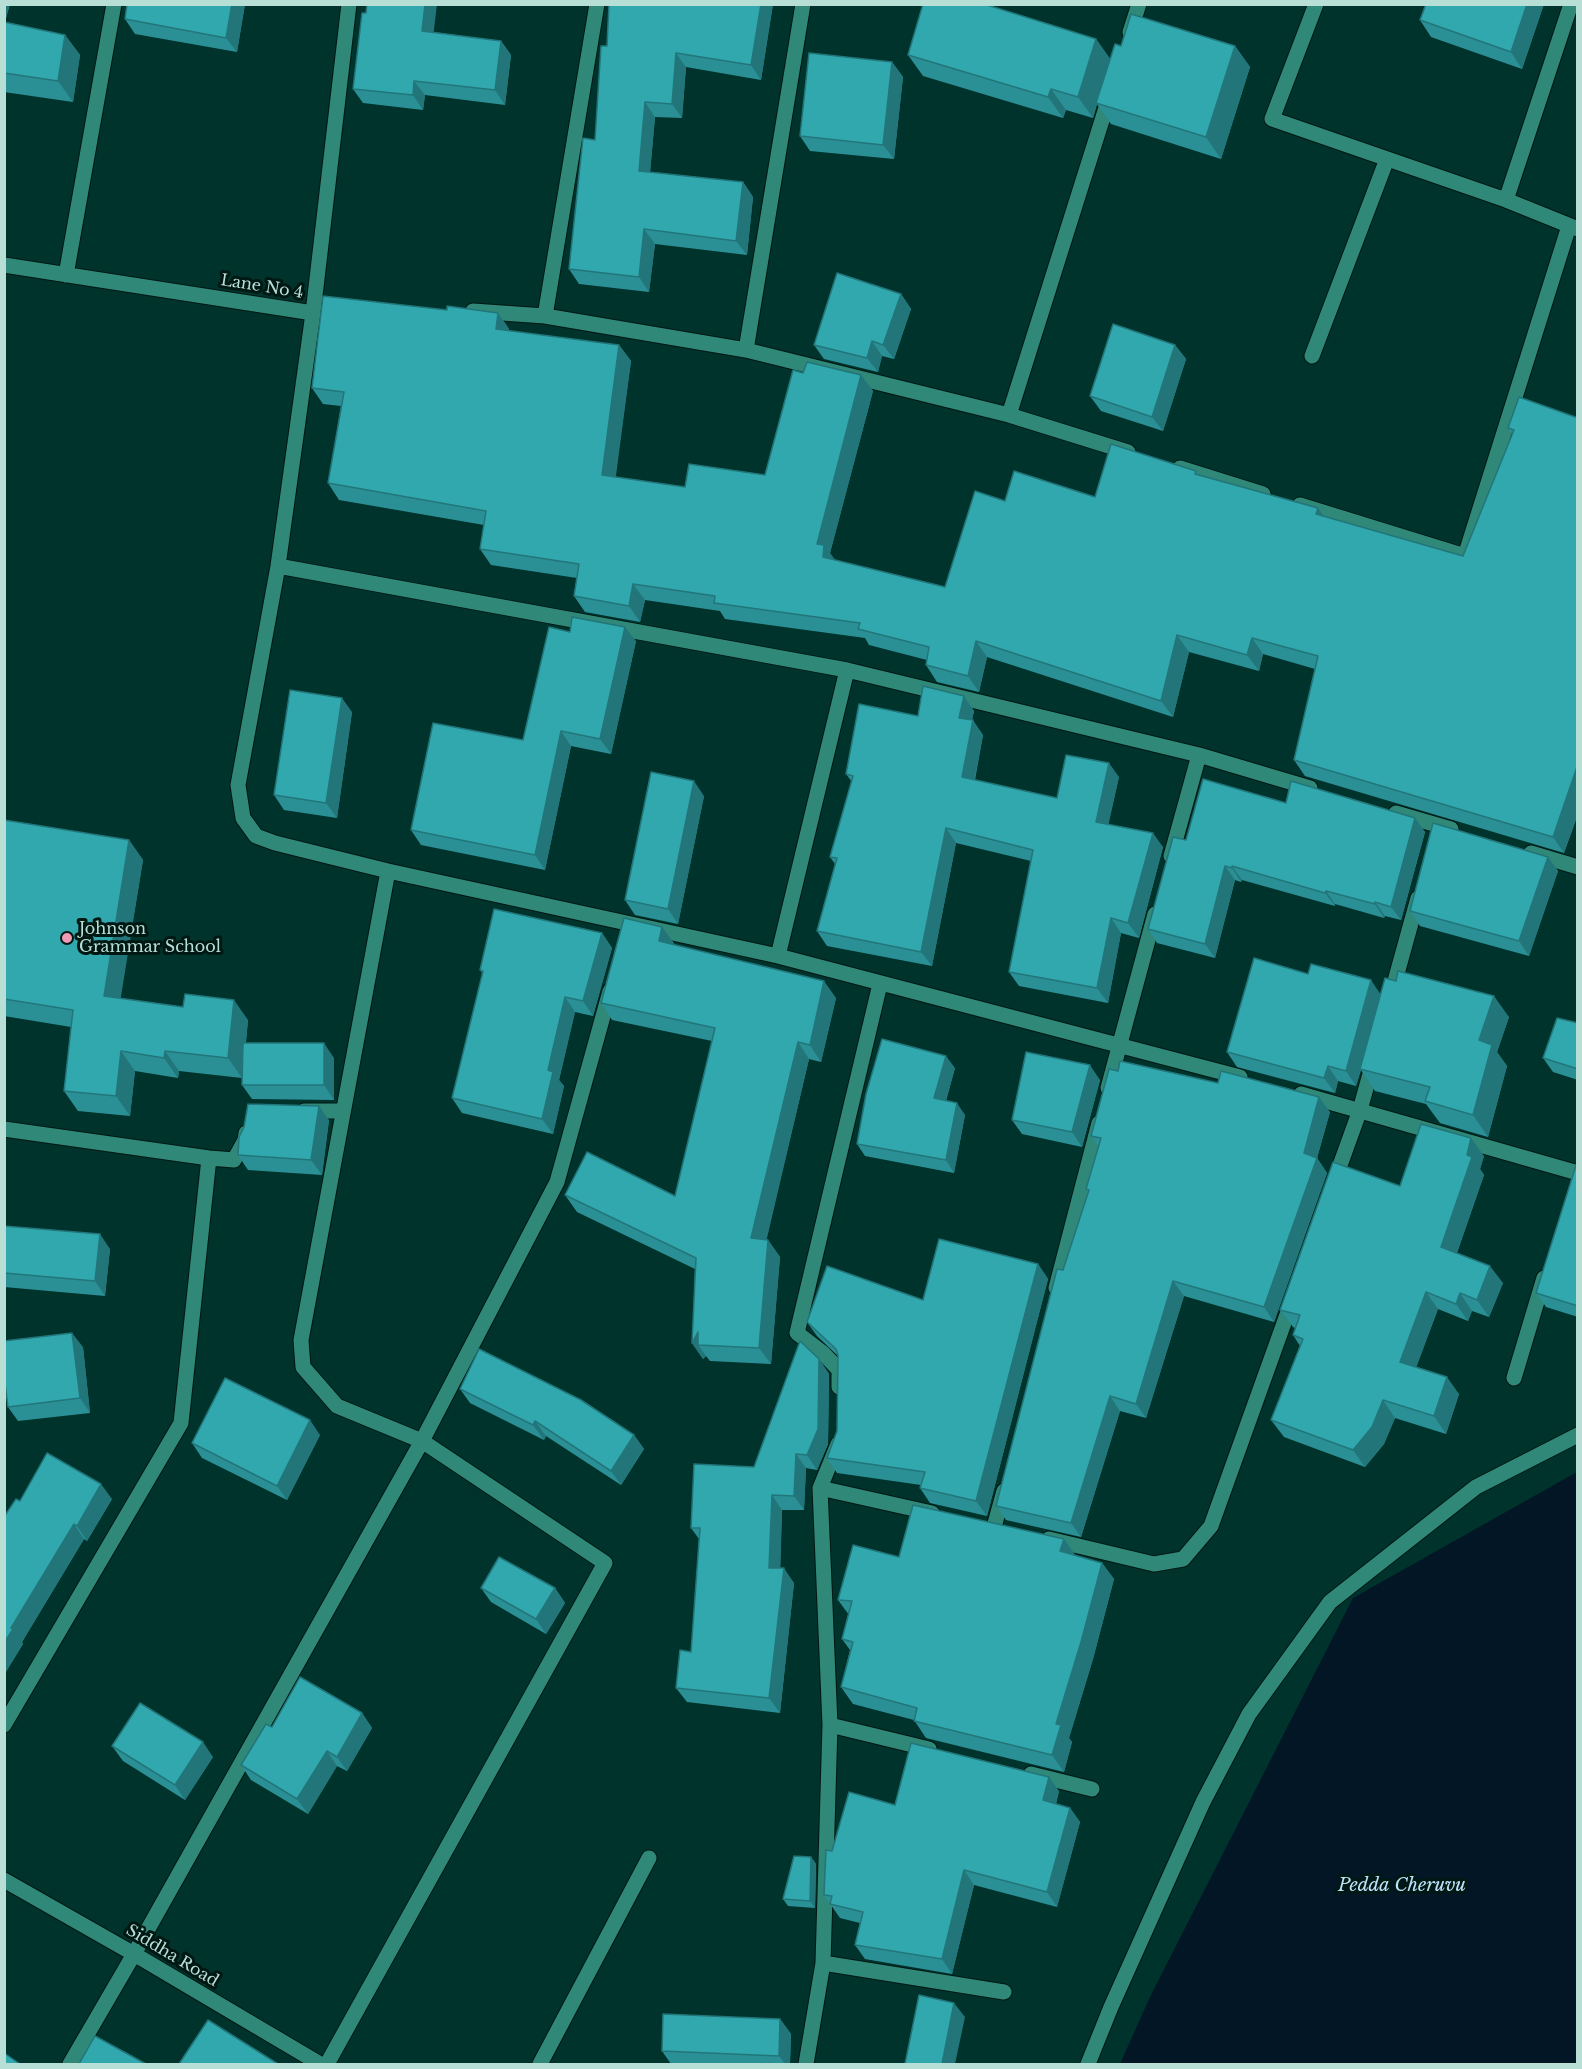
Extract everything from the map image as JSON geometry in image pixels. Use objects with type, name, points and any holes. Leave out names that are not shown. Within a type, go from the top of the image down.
[{"type":"street","points":[[66,275],[114,4]]},
{"type":"street","name":"Lane No 4","points":[[4,266],[318,305],[349,4]]},
{"type":"street","points":[[545,316],[597,4]]},
{"type":"street","points":[[746,350],[803,4]]},
{"type":"street","points":[[1125,50],[1139,4]]},
{"type":"street","points":[[1165,464],[1465,556],[1573,227],[1506,200],[1272,119],[1316,4]]},
{"type":"street","points":[[1506,200],[1571,4]]},
{"type":"street","points":[[1009,416],[1114,84]]},
{"type":"street","points":[[1312,356],[1387,159]]},
{"type":"street","points":[[318,305],[278,566],[238,785],[243,818],[256,836],[275,843],[628,930],[778,956],[1257,1082]]},
{"type":"street","points":[[457,311],[545,316],[746,350],[1009,416],[1143,457]]},
{"type":"street","points":[[278,566],[847,670],[1199,755],[1324,792]]},
{"type":"street","points":[[778,956],[847,670]]},
{"type":"street","points":[[1168,866],[1199,755]]},
{"type":"street","points":[[1381,808],[1436,831],[1470,835]]},
{"type":"street","points":[[1513,848],[1578,867]]},
{"type":"street","points":[[327,2064],[605,1563],[422,1441],[337,1406],[303,1367],[301,1340],[388,871]]},
{"type":"street","points":[[1385,1019],[1422,882]]},
{"type":"street","points":[[1054,1297],[1159,900]]},
{"type":"street","points":[[70,2064],[422,1441],[557,1182],[614,980]]},
{"type":"street","points":[[839,1402],[839,1370],[797,1333],[880,984]]},
{"type":"street","points":[[1328,1200],[1360,1110],[1376,1053]]},
{"type":"street","points":[[1291,1091],[1360,1110],[1575,1177]]},
{"type":"street","points":[[285,1110],[343,1111]]},
{"type":"street","points":[[4,1129],[234,1160],[245,1140],[248,1120]]},
{"type":"street","points":[[4,1725],[181,1424],[209,1158]]},
{"type":"street","points":[[1514,1378],[1548,1264]]},
{"type":"street","points":[[1029,1535],[1155,1564],[1184,1559],[1211,1526],[1300,1278]]},
{"type":"street","points":[[806,2064],[822,1963],[830,1725],[820,1488],[838,1446],[839,1424]]},
{"type":"street","points":[[1089,2064],[1111,2007],[1203,1802],[1249,1714],[1330,1602],[1476,1487],[1578,1435]]},
{"type":"street","points":[[994,1527],[1006,1481]]},
{"type":"street","points":[[820,1488],[948,1517]]},
{"type":"street","points":[[830,1725],[944,1752]]},
{"type":"street","points":[[1012,1769],[1092,1789]]},
{"type":"street","points":[[540,2064],[649,1858]]},
{"type":"street","name":"Siddha Road","points":[[4,1880],[320,2064]]},
{"type":"street","points":[[822,1963],[1004,1992]]},
{"type":"water","name":"Pedda Cheruvu","points":[[1577,1472],[1577,2064],[1120,2064],[1150,1997],[1353,1598]]},
{"type":"building","points":[[127,4],[232,4],[226,38],[125,19]]},
{"type":"building","points":[[367,4],[425,4],[422,31],[501,41],[495,90],[414,81],[413,95],[353,89],[362,13],[366,13]]},
{"type":"building","points":[[609,4],[761,4],[751,65],[676,53],[672,104],[645,102],[639,171],[743,182],[736,241],[644,229],[639,277],[569,269],[583,138],[595,140],[601,46],[607,46]]},
{"type":"building","points":[[923,4],[984,4],[1096,39],[1078,97],[1051,89],[1048,97],[908,55]]},
{"type":"building","points":[[1426,4],[1527,4],[1511,52],[1420,20]]},
{"type":"building","points":[[1131,14],[1235,46],[1206,137],[1096,103],[1115,44],[1121,46]]},
{"type":"building","points":[[4,22],[65,35],[58,81],[4,73]]},
{"type":"building","points":[[809,53],[892,62],[883,145],[800,136]]},
{"type":"building","points":[[837,273],[901,294],[883,345],[872,341],[867,358],[814,345]]},
{"type":"building","points":[[323,296],[447,310],[447,306],[498,313],[496,329],[619,345],[602,475],[685,487],[689,464],[765,475],[793,370],[803,373],[807,362],[861,375],[817,544],[824,545],[823,557],[945,587],[975,491],[1005,501],[1014,471],[1095,497],[1111,444],[1196,471],[1195,474],[1318,508],[1316,514],[1463,556],[1514,430],[1508,428],[1519,397],[1578,418],[1578,764],[1553,837],[1294,760],[1318,656],[1252,638],[1247,655],[1177,635],[1161,701],[976,641],[968,676],[926,665],[929,647],[858,629],[860,623],[714,603],[715,596],[633,584],[629,606],[574,596],[579,564],[480,549],[486,511],[328,483],[344,392],[312,388]]},
{"type":"building","points":[[1113,324],[1175,345],[1152,417],[1090,396]]},
{"type":"building","points":[[572,617],[625,627],[600,739],[561,731],[535,855],[411,830],[433,723],[523,740],[549,627],[570,632]]},
{"type":"building","points":[[923,686],[964,696],[959,718],[973,720],[962,777],[1057,798],[1066,755],[1109,763],[1096,822],[1153,833],[1128,923],[1111,918],[1097,988],[1009,972],[1033,850],[946,828],[921,952],[817,931],[837,858],[830,857],[853,776],[846,774],[859,704],[918,716]]},
{"type":"building","points":[[290,690],[342,698],[326,803],[274,795]]},
{"type":"building","points":[[651,772],[694,781],[668,909],[625,900]]},
{"type":"building","points":[[1203,779],[1286,803],[1291,781],[1415,818],[1391,907],[1326,891],[1325,893],[1232,866],[1232,868],[1225,866],[1205,944],[1148,929],[1173,837],[1186,840]]},
{"type":"building","name":"Johnson Grammar School","points":[[4,820],[129,840],[104,996],[183,1007],[185,994],[234,1000],[228,1058],[165,1051],[164,1058],[121,1051],[116,1096],[64,1091],[73,1010],[4,999]]},
{"type":"building","points":[[1433,823],[1548,857],[1519,941],[1410,911]]},
{"type":"building","points":[[494,909],[602,933],[583,1001],[565,997],[548,1070],[553,1072],[542,1119],[452,1098],[483,971],[480,970]]},
{"type":"building","points":[[624,918],[662,927],[659,941],[824,981],[810,1045],[798,1042],[751,1238],[768,1240],[759,1348],[698,1345],[698,1332],[692,1343],[696,1258],[565,1195],[587,1152],[675,1196],[715,1028],[601,1003]]},
{"type":"building","points":[[1254,958],[1308,974],[1311,964],[1371,980],[1346,1071],[1328,1066],[1324,1078],[1227,1052]]},
{"type":"building","points":[[1398,971],[1494,996],[1479,1040],[1492,1045],[1473,1115],[1425,1101],[1430,1087],[1360,1069],[1385,978],[1396,981]]},
{"type":"building","points":[[1557,1018],[1578,1023],[1578,1069],[1543,1058]]},
{"type":"building","points":[[882,1039],[946,1056],[934,1098],[957,1103],[946,1160],[857,1144],[866,1094]]},
{"type":"building","points":[[243,1043],[324,1043],[324,1085],[242,1085]]},
{"type":"building","points":[[1026,1052],[1090,1065],[1072,1132],[1012,1120]]},
{"type":"building","points":[[1120,1061],[1218,1083],[1221,1071],[1319,1097],[1304,1153],[1317,1158],[1264,1307],[1173,1281],[1136,1404],[1110,1396],[1071,1523],[996,1506],[1057,1269],[1063,1270],[1089,1190],[1086,1189],[1101,1138],[1091,1136],[1109,1069],[1118,1071]]},
{"type":"building","points":[[248,1104],[319,1106],[311,1160],[238,1155],[239,1137],[244,1127]]},
{"type":"building","points":[[1421,1124],[1471,1138],[1467,1155],[1472,1157],[1441,1247],[1490,1266],[1477,1300],[1460,1293],[1456,1304],[1426,1292],[1400,1362],[1447,1377],[1434,1416],[1383,1400],[1372,1427],[1353,1450],[1271,1420],[1303,1339],[1293,1335],[1300,1315],[1280,1310],[1333,1162],[1400,1186]]},
{"type":"building","points":[[1578,1159],[1578,1306],[1536,1293]]},
{"type":"building","points":[[4,1226],[100,1234],[95,1281],[4,1273]]},
{"type":"building","points":[[939,1239],[1038,1264],[976,1501],[920,1488],[925,1472],[827,1458],[837,1431],[838,1355],[836,1349],[807,1322],[827,1266],[923,1300]]},
{"type":"building","points":[[72,1333],[80,1398],[8,1407],[4,1375],[4,1341]]},
{"type":"building","points":[[800,1341],[819,1359],[818,1429],[807,1455],[796,1454],[794,1496],[772,1495],[769,1568],[784,1568],[769,1698],[676,1688],[680,1650],[691,1652],[700,1528],[691,1528],[694,1464],[754,1467]]},
{"type":"building","points":[[479,1349],[581,1400],[634,1435],[611,1471],[535,1421],[533,1425],[460,1389]]},
{"type":"building","points":[[225,1378],[310,1420],[277,1486],[192,1443]]},
{"type":"building","points":[[47,1453],[101,1484],[77,1526],[74,1524],[4,1643],[4,1517],[16,1499],[20,1501]]},
{"type":"building","points":[[913,1505],[1064,1539],[1060,1551],[1102,1563],[1056,1724],[1061,1725],[1052,1755],[914,1721],[917,1708],[841,1687],[853,1642],[842,1639],[852,1601],[838,1600],[853,1545],[899,1557]]},
{"type":"building","points":[[499,1557],[555,1588],[536,1619],[481,1588]]},
{"type":"building","points":[[300,1677],[362,1713],[337,1757],[327,1751],[297,1799],[241,1765],[266,1724],[272,1727]]},
{"type":"building","points":[[140,1703],[203,1742],[175,1785],[112,1746]]},
{"type":"building","points":[[911,1743],[1049,1777],[1043,1800],[1070,1808],[1047,1892],[964,1870],[942,1959],[855,1945],[863,1912],[830,1904],[832,1896],[824,1895],[826,1850],[832,1851],[849,1792],[895,1805]]},
{"type":"building","points":[[794,1856],[811,1857],[810,1901],[783,1899]]},
{"type":"building","points":[[919,1995],[954,2003],[942,2064],[905,2064]]},
{"type":"building","points":[[663,2014],[780,2019],[779,2056],[662,2051]]},
{"type":"building","points":[[208,2020],[278,2064],[179,2064]]},
{"type":"building","points":[[95,2036],[146,2064],[79,2064]]},
{"type":"building","points":[[4,2053],[20,2064],[4,2064]]},
{"type":"place","name":"Johnson Grammar School","points":[[67,938]]}]
